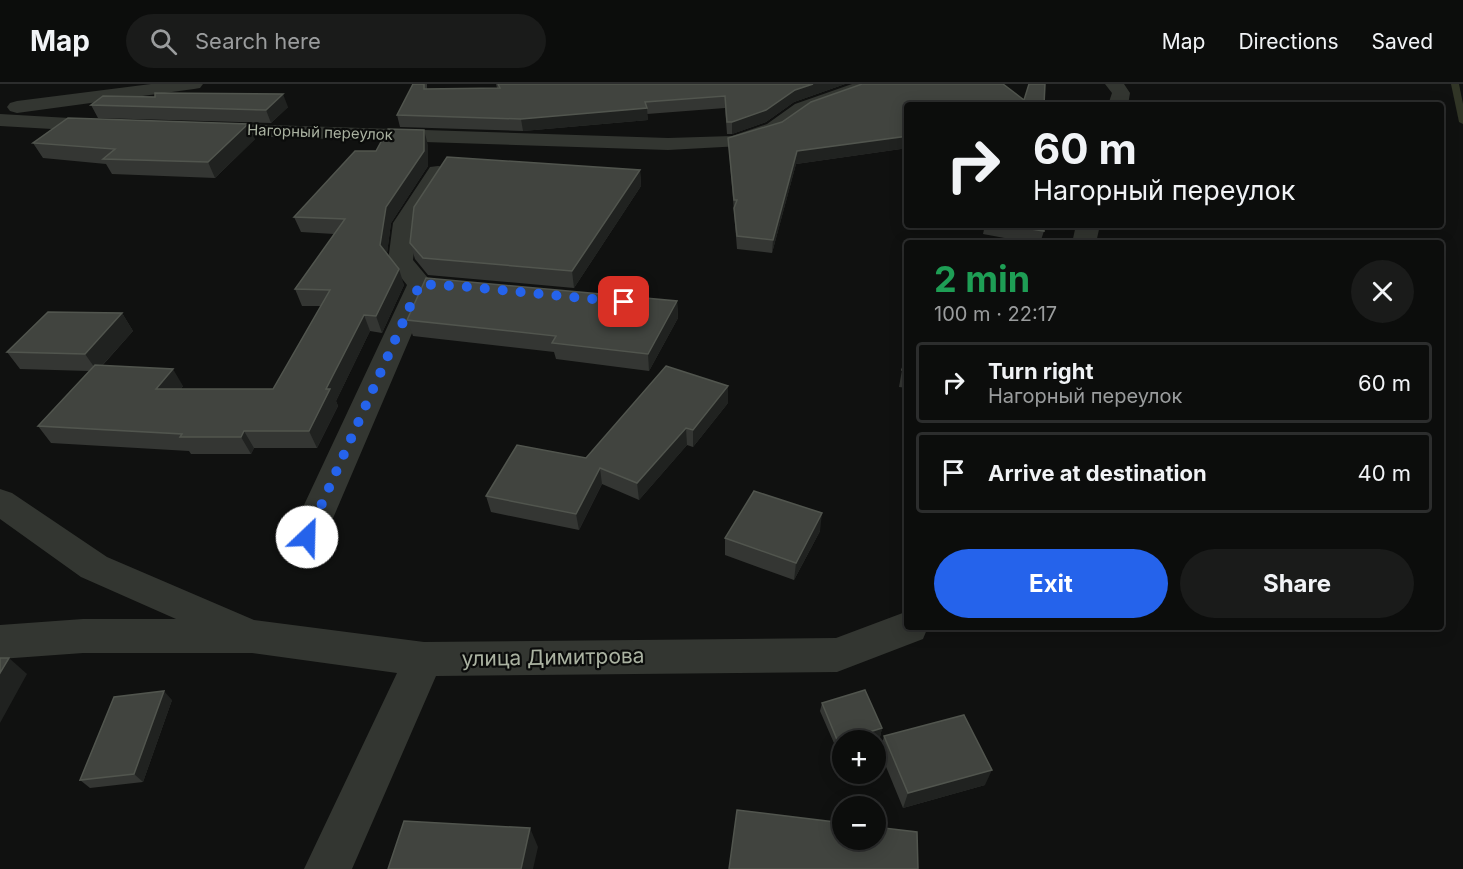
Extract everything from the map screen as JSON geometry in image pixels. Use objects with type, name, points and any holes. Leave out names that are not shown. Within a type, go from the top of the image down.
[{"type":"street","points":[[0,109],[194,84]]},
{"type":"street","name":"Нагорный переулок","points":[[181,128],[668,144],[734,142],[774,128],[802,108],[869,84]]},
{"type":"street","points":[[1114,84],[1120,93],[1118,102]]},
{"type":"street","points":[[0,120],[124,126]]},
{"type":"street","points":[[307,537],[430,285],[400,261],[405,224],[460,137]]},
{"type":"street","points":[[0,502],[94,567],[252,636]]},
{"type":"street","name":"улица Димитрова","points":[[424,659],[837,655],[904,629]]},
{"type":"street","points":[[0,642],[84,636],[252,636],[424,659],[328,869]]},
{"type":"building","points":[[413,84],[424,84],[424,89],[500,88],[498,84],[813,84],[795,90],[766,110],[727,122],[725,96],[645,102],[647,108],[521,119],[397,115]]},
{"type":"building","points":[[862,84],[1003,84],[1024,100],[1029,84],[1045,84],[1044,102],[904,102],[904,137],[797,151],[773,240],[737,236],[734,208],[737,200],[734,200],[728,138],[782,122],[811,102]]},
{"type":"building","points":[[155,93],[283,94],[266,110],[91,105],[103,96],[155,97]]},
{"type":"building","points":[[68,118],[248,124],[208,162],[103,159],[115,149],[33,143]]},
{"type":"building","points":[[388,129],[424,130],[424,151],[386,207],[380,245],[399,269],[376,316],[364,315],[326,389],[330,389],[309,431],[244,431],[241,437],[180,437],[182,434],[38,426],[95,365],[173,369],[156,389],[273,389],[330,290],[295,289],[345,219],[294,217],[355,151],[376,151]]},
{"type":"building","points":[[447,157],[640,170],[572,271],[423,258],[410,243],[414,207]]},
{"type":"building","points":[[1026,228],[1044,228],[1044,231]]},
{"type":"building","points":[[426,278],[677,301],[648,354],[552,343],[556,336],[407,320]]},
{"type":"building","points":[[48,312],[122,313],[85,354],[7,352]]},
{"type":"building","points":[[666,366],[728,386],[693,430],[686,428],[637,483],[600,468],[576,514],[486,496],[517,445],[586,458]]},
{"type":"building","points":[[754,491],[822,513],[796,563],[725,538]]},
{"type":"building","points":[[0,658],[9,658],[0,673]]},
{"type":"building","points":[[865,690],[882,728],[833,730],[822,703]]},
{"type":"building","points":[[164,691],[134,774],[80,780],[114,697]]},
{"type":"building","points":[[964,715],[992,770],[908,793],[886,741],[886,735]]},
{"type":"building","points":[[737,810],[832,822],[832,850],[886,850],[886,828],[917,832],[918,869],[729,869]]},
{"type":"building","points":[[404,821],[530,828],[521,869],[388,869]]},
{"type":"waterway","points":[[1455,84],[1463,122]]},
{"type":"route","points":[[307,537],[420,284],[624,302]]}]
